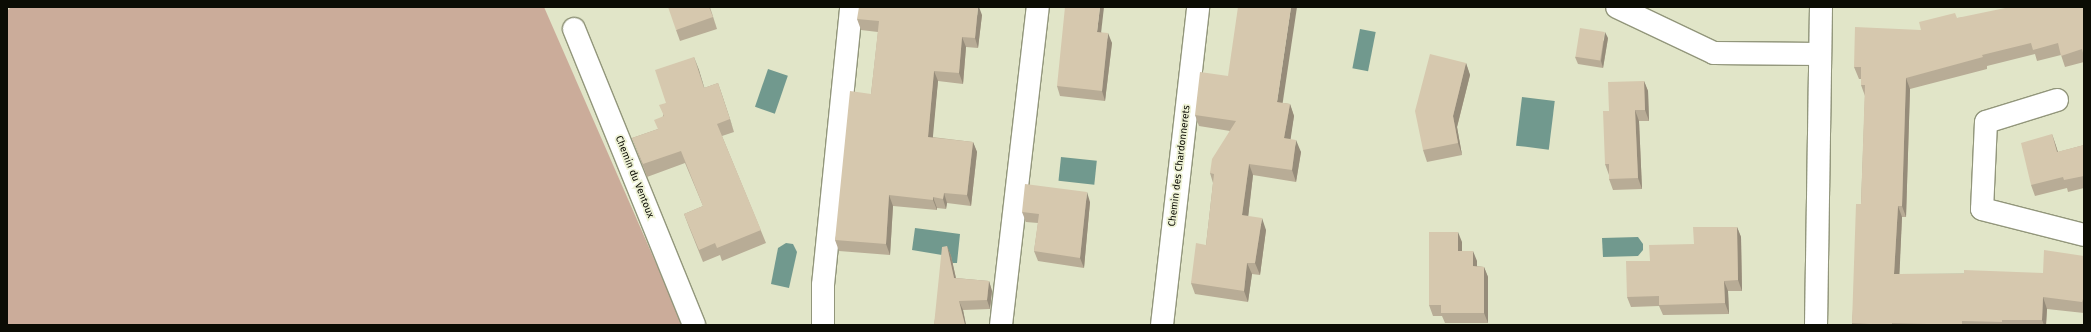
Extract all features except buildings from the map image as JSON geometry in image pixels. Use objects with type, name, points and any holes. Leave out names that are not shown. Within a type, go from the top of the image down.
[{"type":"street","points":[[823,325],[823,285],[851,7]]},
{"type":"street","points":[[1001,325],[1038,7]]},
{"type":"street","name":"Chemin des Chardonnerets","points":[[1162,325],[1198,7]]},
{"type":"street","points":[[1617,7],[1714,53],[1820,54]]},
{"type":"street","points":[[1816,325],[1821,7]]},
{"type":"street","name":"Chemin du Ventoux","points":[[574,29],[694,325]]},
{"type":"street","points":[[2057,100],[1986,122],[1982,210],[2084,235]]},
{"type":"shaded area","points":[[11,7],[544,7],[683,325],[7,325],[7,11]]},
{"type":"water","points":[[1360,29],[1376,32],[1368,71],[1352,68]]},
{"type":"water","points":[[768,69],[788,76],[775,114],[755,107]]},
{"type":"water","points":[[1522,97],[1555,101],[1549,150],[1516,146]]},
{"type":"water","points":[[1061,157],[1097,161],[1094,185],[1058,181]]},
{"type":"water","points":[[915,228],[960,234],[957,263],[953,263],[951,267],[942,255],[912,250]]},
{"type":"water","points":[[1638,237],[1643,244],[1643,250],[1638,256],[1603,257],[1602,238]]},
{"type":"water","points":[[786,243],[793,244],[797,252],[789,288],[771,284],[778,248]]}]
